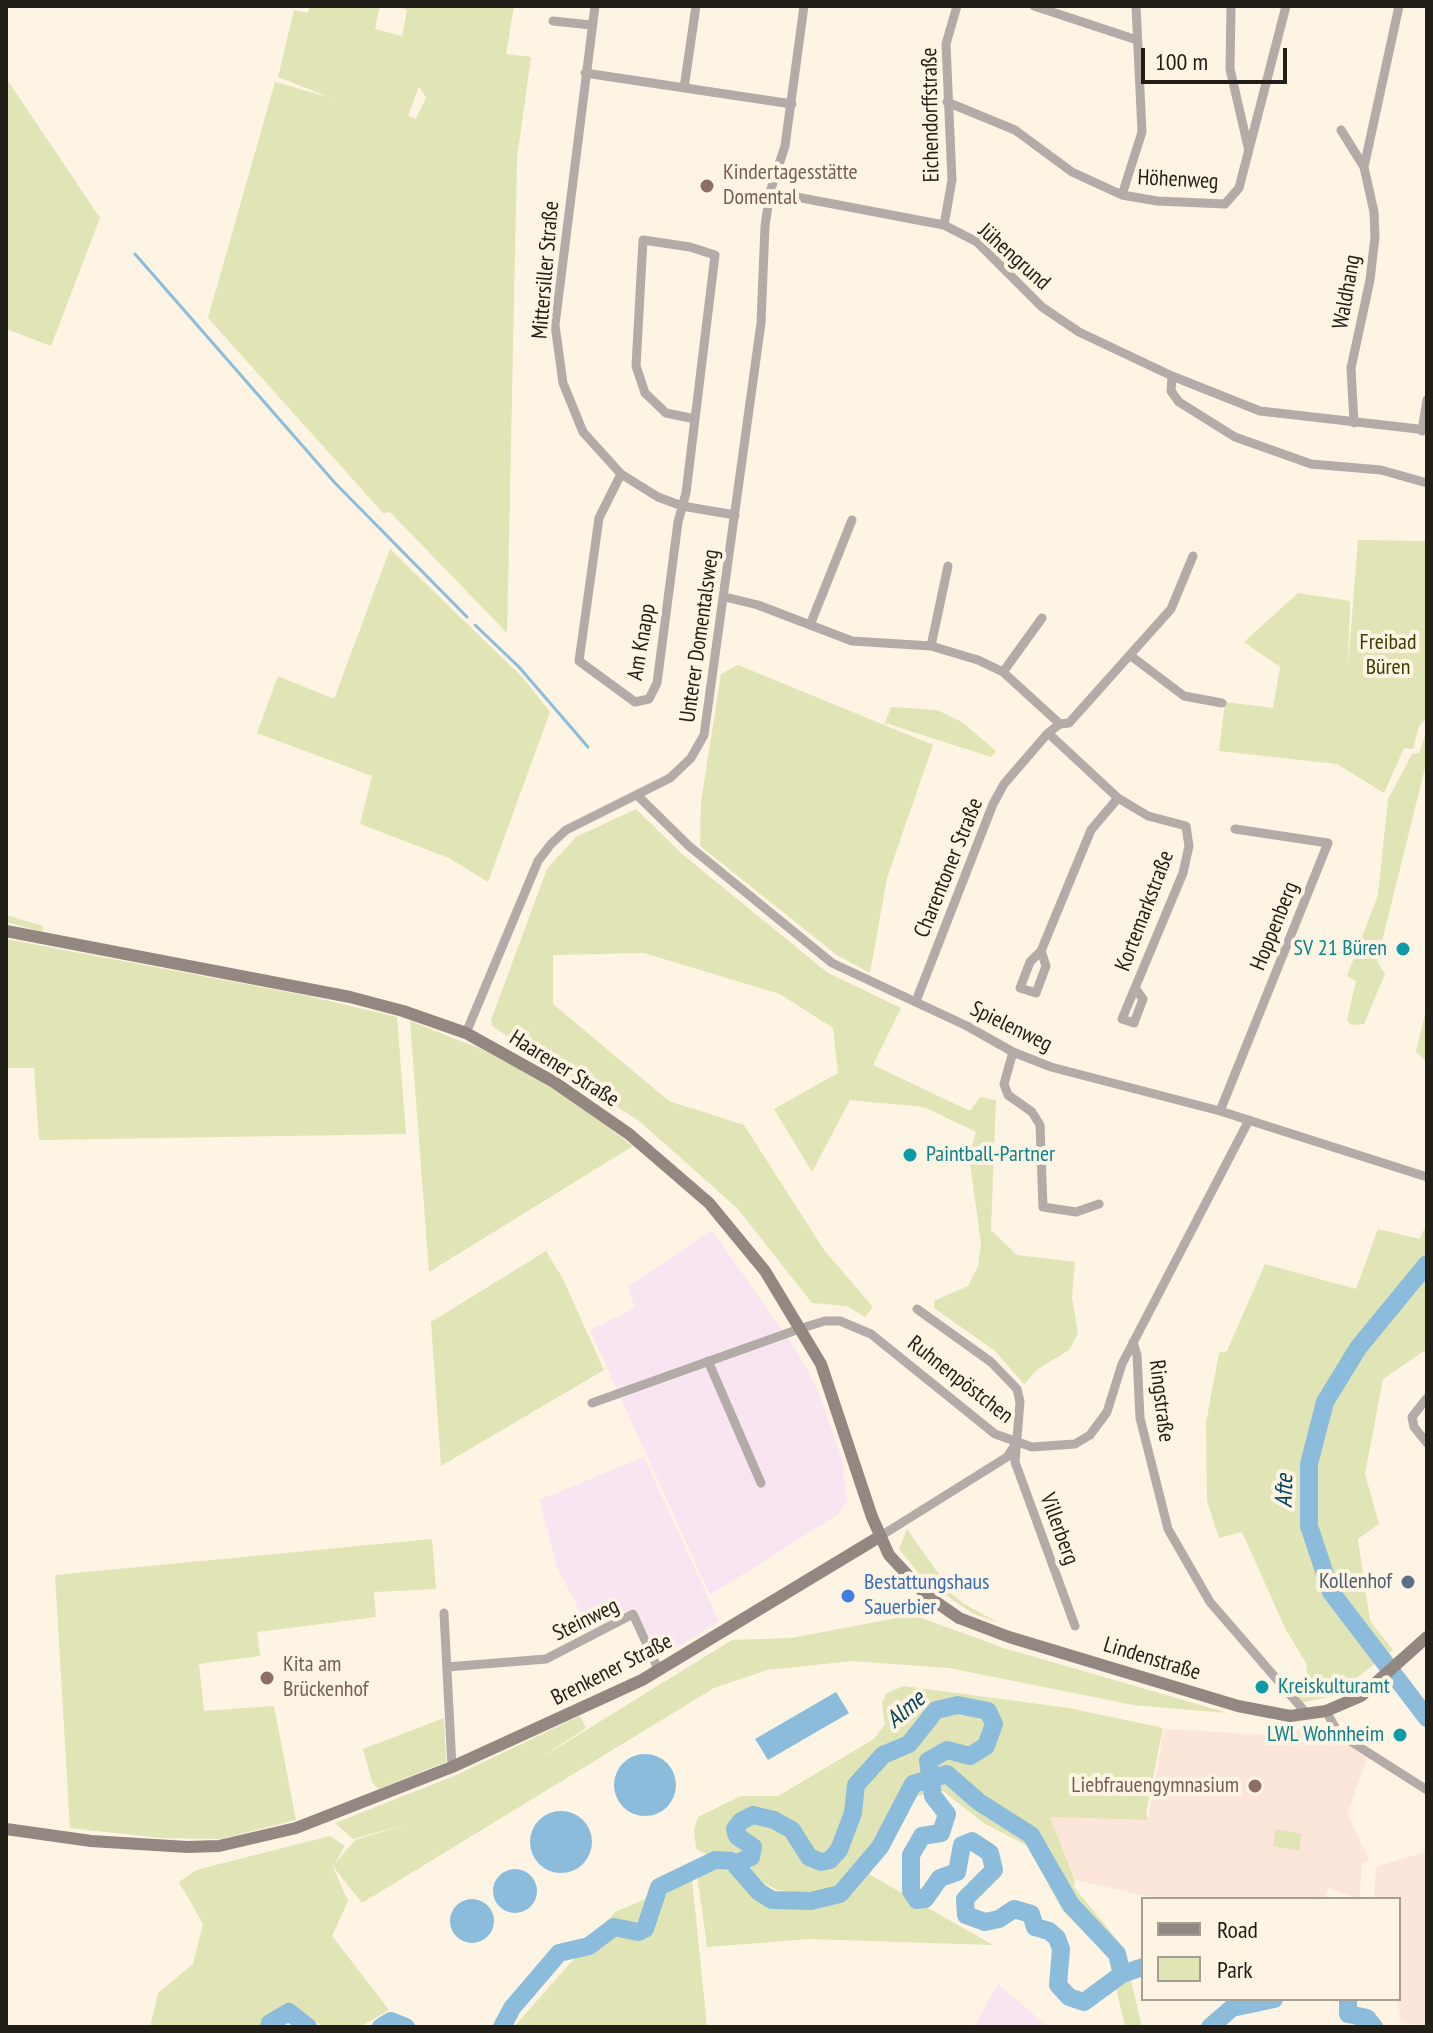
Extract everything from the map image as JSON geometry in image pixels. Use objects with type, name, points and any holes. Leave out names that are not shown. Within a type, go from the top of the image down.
[{"type":"main road","name":"Haarener Straße","points":[[6,931],[350,997],[466,1033],[554,1082],[629,1134],[675,1171],[734,1231],[802,1328],[835,1402],[879,1537]]},
{"type":"main road","name":"Brenkener Straße","points":[[6,1829],[91,1841],[219,1846],[296,1828],[452,1767],[659,1671],[879,1537]]},
{"type":"main road","name":"Lindenstraße","points":[[879,1537],[901,1571],[926,1595],[981,1627],[1259,1711],[1307,1714],[1326,1711],[1374,1688],[1427,1637]]},
{"type":"street","name":"Mittersiller Straße","points":[[595,6],[555,325],[563,383],[583,432],[621,474],[658,497],[682,506],[735,515]]},
{"type":"street","points":[[684,88],[696,6]]},
{"type":"street","name":"Unterer Domentalsweg","points":[[466,1033],[538,861],[566,830],[638,796],[680,768],[704,735],[761,323],[765,226],[770,192],[785,146],[804,6]]},
{"type":"street","name":"Eichendorffstraße","points":[[944,225],[952,180],[946,44],[957,6]]},
{"type":"street","points":[[1034,6],[1137,40]]},
{"type":"street","points":[[1122,195],[1142,132],[1136,6]]},
{"type":"street","points":[[1231,6],[1230,69],[1248,147]]},
{"type":"street","name":"Höhenweg","points":[[947,102],[1015,130],[1072,172],[1122,195],[1157,201],[1225,204],[1239,188],[1286,6]]},
{"type":"street","name":"Waldhang","points":[[1364,167],[1399,6]]},
{"type":"street","points":[[553,21],[591,25]]},
{"type":"street","points":[[585,73],[792,104]]},
{"type":"street","name":"Waldhang","points":[[1341,130],[1364,167],[1374,212],[1375,237],[1370,280],[1351,368],[1354,423]]},
{"type":"street","name":"Jühengrund","points":[[770,192],[944,225],[977,242],[1042,307],[1079,332],[1172,376],[1260,411],[1424,430]]},
{"type":"street","points":[[682,506],[695,419],[715,255],[643,240],[636,366],[645,393],[666,413],[695,419]]},
{"type":"street","points":[[1172,376],[1171,391],[1191,413],[1260,447],[1311,464],[1381,470],[1427,483]]},
{"type":"street","points":[[1424,430],[1427,400]]},
{"type":"street","name":"Am Knapp","points":[[621,474],[599,518],[579,661],[635,702],[649,699],[657,683],[682,506]]},
{"type":"street","points":[[810,625],[852,520]]},
{"type":"street","name":"Charentoner Straße","points":[[916,1001],[993,804],[1004,784],[1048,733],[1060,724],[1069,723],[1171,609],[1193,556]]},
{"type":"street","points":[[931,646],[948,566]]},
{"type":"street","points":[[725,597],[852,641],[931,646],[978,660],[1003,672],[1060,724]]},
{"type":"street","points":[[1003,672],[1042,618]]},
{"type":"street","points":[[1131,656],[1184,696],[1222,703]]},
{"type":"street","name":"Kortemarkstraße","points":[[1048,733],[1118,798],[1148,816],[1186,826],[1189,846],[1183,873],[1135,988]]},
{"type":"street","name":"Spielenweg","points":[[638,796],[689,846],[832,963],[916,1001],[1013,1052],[1055,1068],[1220,1111],[1427,1177]]},
{"type":"street","points":[[1041,951],[1091,830],[1118,798]]},
{"type":"street","name":"Hoppenberg","points":[[1220,1111],[1328,843],[1235,829]]},
{"type":"street","points":[[1013,1052],[1004,1084],[1008,1095],[1032,1112],[1040,1125],[1043,1207],[1076,1212],[1099,1204]]},
{"type":"street","name":"Ringstraße","points":[[1249,1120],[1133,1342],[1137,1355],[1140,1418],[1168,1529],[1210,1602],[1307,1714]]},
{"type":"street","name":"Ruhnenpöstchen","points":[[592,1403],[825,1321],[855,1325],[919,1371],[977,1422],[1016,1444],[1020,1402],[1017,1389],[991,1362],[917,1309]]},
{"type":"street","points":[[1016,1444],[1057,1447],[1075,1444],[1090,1435],[1107,1412],[1133,1342]]},
{"type":"street","points":[[708,1361],[761,1483]]},
{"type":"street","points":[[1427,1398],[1412,1417],[1414,1427],[1427,1443]]},
{"type":"street","name":"Brenkener Straße","points":[[879,1537],[1007,1457],[1016,1444]]},
{"type":"street","name":"Villerberg","points":[[1016,1444],[1015,1462],[1075,1626]]},
{"type":"street","points":[[444,1613],[452,1767]]},
{"type":"street","name":"Steinweg","points":[[447,1667],[546,1659],[633,1614],[659,1671]]},
{"type":"street","points":[[1326,1711],[1343,1736],[1427,1790]]},
{"type":"shaded area","points":[[712,1230],[796,1350],[817,1388],[843,1462],[847,1501],[837,1515],[710,1595],[590,1330],[635,1308],[628,1287]]},
{"type":"shaded area","points":[[644,1457],[719,1621],[659,1658],[635,1607],[590,1631],[557,1567],[539,1500]]},
{"type":"shaded area","name":"Liebfrauengymnasium","points":[[1321,1725],[1367,1759],[1347,1814],[1369,1860],[1362,1863],[1359,1897],[1328,1888],[1326,1897],[1150,1897],[1076,1880],[1050,1817],[1148,1820],[1164,1729],[1269,1735]]},
{"type":"shaded area","points":[[1427,1851],[1427,2026],[1401,2023],[1397,2001],[1401,2001],[1401,1897],[1374,1897],[1376,1867]]},
{"type":"shaded area","points":[[998,1984],[1048,2027],[974,2027]]},
{"type":"green space","points":[[310,6],[380,6],[375,29],[402,36],[407,10],[397,6],[514,6],[506,54],[531,57],[517,158],[507,633],[390,512],[383,513],[208,318],[275,82],[331,98],[278,77],[294,10],[308,13]],"holes":[[[419,86],[426,98],[416,119],[408,116]]]},
{"type":"green space","points":[[6,78],[100,218],[51,346],[6,329]]},
{"type":"green space","name":"Freibad Büren","points":[[1358,540],[1427,541],[1427,718],[1419,726],[1413,749],[1404,748],[1384,793],[1337,764],[1219,751],[1225,702],[1273,708],[1280,667],[1244,642],[1298,593],[1350,601],[1348,667]]},
{"type":"green space","points":[[390,549],[523,678],[550,712],[488,882],[449,858],[360,824],[372,776],[257,733],[278,676],[334,699]]},
{"type":"green space","points":[[738,665],[933,745],[887,878],[870,973],[837,955],[700,846],[701,802],[721,674]]},
{"type":"green space","points":[[891,707],[937,710],[962,722],[996,751],[991,757],[885,723]]},
{"type":"green space","points":[[1427,730],[1427,760],[1377,961],[1385,974],[1364,1024],[1351,1025],[1347,1020],[1356,981],[1347,976],[1378,895],[1388,799],[1412,754],[1419,753]]},
{"type":"green space","points":[[636,809],[682,854],[828,973],[901,1008],[873,1065],[970,1111],[980,1097],[996,1100],[991,1230],[1017,1255],[1075,1262],[1072,1297],[1078,1334],[1069,1350],[1038,1369],[1024,1384],[995,1351],[934,1308],[934,1301],[968,1286],[978,1266],[981,1244],[969,1156],[976,1132],[924,1107],[850,1100],[812,1172],[774,1109],[838,1073],[833,1028],[780,994],[644,953],[553,955],[553,1004],[669,1101],[744,1125],[824,1250],[873,1307],[865,1317],[847,1306],[812,1303],[737,1208],[639,1121],[492,1026],[491,1020],[547,869],[576,837]]},
{"type":"green space","points":[[6,915],[43,926],[42,932],[6,922]]},
{"type":"green space","points":[[6,939],[308,996],[397,1017],[406,1134],[39,1140],[34,1068],[6,1068]]},
{"type":"green space","points":[[1427,1006],[1427,1063],[1416,1051]]},
{"type":"green space","points":[[410,1021],[481,1049],[555,1088],[633,1146],[429,1272]]},
{"type":"green space","points":[[1427,1222],[1427,1349],[1383,1379],[1365,1474],[1379,1524],[1358,1539],[1370,1621],[1393,1650],[1333,1696],[1299,1703],[1289,1685],[1307,1674],[1306,1663],[1286,1630],[1242,1532],[1219,1538],[1207,1501],[1206,1423],[1219,1353],[1227,1351],[1265,1264],[1356,1289],[1378,1229],[1420,1239]]},
{"type":"green space","points":[[546,1251],[563,1279],[604,1370],[441,1466],[431,1322]]},
{"type":"green space","points":[[907,1529],[940,1576],[941,1585],[964,1604],[999,1623],[972,1613],[925,1581],[899,1549]]},
{"type":"green space","points":[[432,1539],[436,1589],[374,1592],[376,1617],[257,1632],[260,1656],[199,1664],[204,1711],[274,1706],[296,1820],[220,1839],[160,1838],[70,1828],[55,1575]]},
{"type":"green space","points":[[913,1615],[1007,1649],[1228,1713],[1133,1705],[949,1668],[852,1661],[767,1670],[714,1688],[362,1903],[332,1865],[348,1901],[332,1936],[389,2010],[360,2027],[324,2027],[291,2006],[266,2019],[264,2027],[150,2027],[158,1993],[193,1964],[203,1924],[179,1882],[196,1870],[330,1836],[345,1846],[334,1865],[355,1840],[411,1823],[353,1839],[335,1823],[454,1776],[580,1716],[586,1728],[536,1761],[732,1640],[791,1638]]},
{"type":"green space","points":[[904,1686],[1069,1708],[1163,1728],[1146,1813],[1148,1820],[1050,1817],[1075,1880],[1074,1887],[1123,1947],[1142,2027],[1125,2027],[1109,1957],[1062,1910],[1028,1846],[985,1824],[943,1791],[912,1797],[885,1850],[867,1873],[993,1945],[810,1939],[707,1947],[697,1874],[716,1869],[730,1871],[769,1907],[814,1907],[844,1898],[866,1873],[855,1864],[838,1886],[809,1894],[777,1890],[764,1883],[735,1852],[706,1854],[696,1849],[694,1830],[698,1817],[741,1796],[778,1796],[874,1739],[885,1724],[882,1703],[887,1693]]},
{"type":"green space","points":[[444,1718],[446,1762],[378,1789],[372,1782],[363,1749]]},
{"type":"green space","points":[[1276,1829],[1302,1834],[1299,1851],[1273,1846]]},
{"type":"green space","points":[[692,1879],[707,2027],[514,2027],[615,1912]]},
{"type":"water","points":[[836,1692],[849,1713],[768,1760],[755,1739]]},
{"type":"water","points":[[645,1754],[667,1763],[676,1785],[667,1807],[645,1816],[623,1807],[614,1785],[623,1763]]},
{"type":"water","points":[[561,1811],[583,1820],[592,1842],[583,1864],[561,1873],[539,1864],[530,1842],[539,1820]]},
{"type":"water","points":[[515,1869],[531,1875],[537,1891],[531,1907],[515,1913],[499,1907],[493,1891],[499,1875]]},
{"type":"water","points":[[472,1899],[488,1905],[494,1921],[488,1937],[472,1943],[456,1937],[450,1921],[456,1905]]},
{"type":"waterway","points":[[135,254],[335,483],[467,617]]},
{"type":"waterway","points":[[475,625],[519,667],[588,747]]},
{"type":"waterway","name":"Afte","points":[[1427,1264],[1358,1348],[1325,1402],[1309,1464],[1309,1526],[1331,1592],[1427,1718]]},
{"type":"waterway","name":"Alme","points":[[735,1864],[751,1857],[753,1847],[737,1836],[735,1829],[741,1821],[753,1815],[774,1820],[792,1830],[809,1857],[821,1862],[830,1860],[839,1850],[853,1813],[856,1785],[883,1755],[909,1744],[936,1710],[958,1705],[988,1711],[994,1724],[986,1746],[970,1756],[947,1750],[928,1761],[933,1796],[947,1814],[941,1833],[922,1836],[911,1855],[911,1891],[917,1900],[925,1899],[940,1878],[957,1872],[962,1845],[972,1841],[990,1853],[994,1870],[965,1899],[966,1915],[985,1922],[999,1919],[1014,1909],[1031,1914],[1035,1927],[1049,1931],[1057,1938],[1061,1949],[1058,1985],[1069,1997],[1084,2002],[1122,1974],[1141,1968]]},
{"type":"waterway","name":"Alme","points":[[502,2027],[512,2008],[559,1953],[589,1946],[614,1927],[638,1932],[645,1929],[659,1887],[715,1860],[732,1861],[759,1892],[772,1900],[811,1901],[840,1894],[880,1847],[913,1784],[947,1774],[979,1802],[1031,1835],[1071,1905],[1117,1954],[1122,1974]]},
{"type":"waterway","name":"Alme","points":[[1210,2027],[1232,2008],[1265,2001]]},
{"type":"waterway","name":"Alme","points":[[1348,2001],[1348,2014],[1367,2018],[1374,2027]]},
{"type":"waterway","name":"Alme","points":[[269,2027],[270,2023],[289,2012],[308,2027]]},
{"type":"waterway","name":"Alme","points":[[381,2027],[391,2021],[406,2027]]},
{"type":"place","name":"Kindertagesstätte Domental","points":[[707,186]]},
{"type":"place","name":"SV 21 Büren","points":[[1403,949]]},
{"type":"place","name":"Paintball-Partner","points":[[910,1155]]},
{"type":"place","name":"Kollenhof","points":[[1408,1582]]},
{"type":"place","name":"Bestattungshaus Sauerbier","points":[[848,1596]]},
{"type":"place","name":"Kita am Brückenhof","points":[[267,1678]]},
{"type":"place","name":"Kreiskulturamt","points":[[1262,1687]]},
{"type":"place","name":"LWL Wohnheim","points":[[1400,1735]]},
{"type":"place","name":"Liebfrauengymnasium","points":[[1255,1786]]}]
